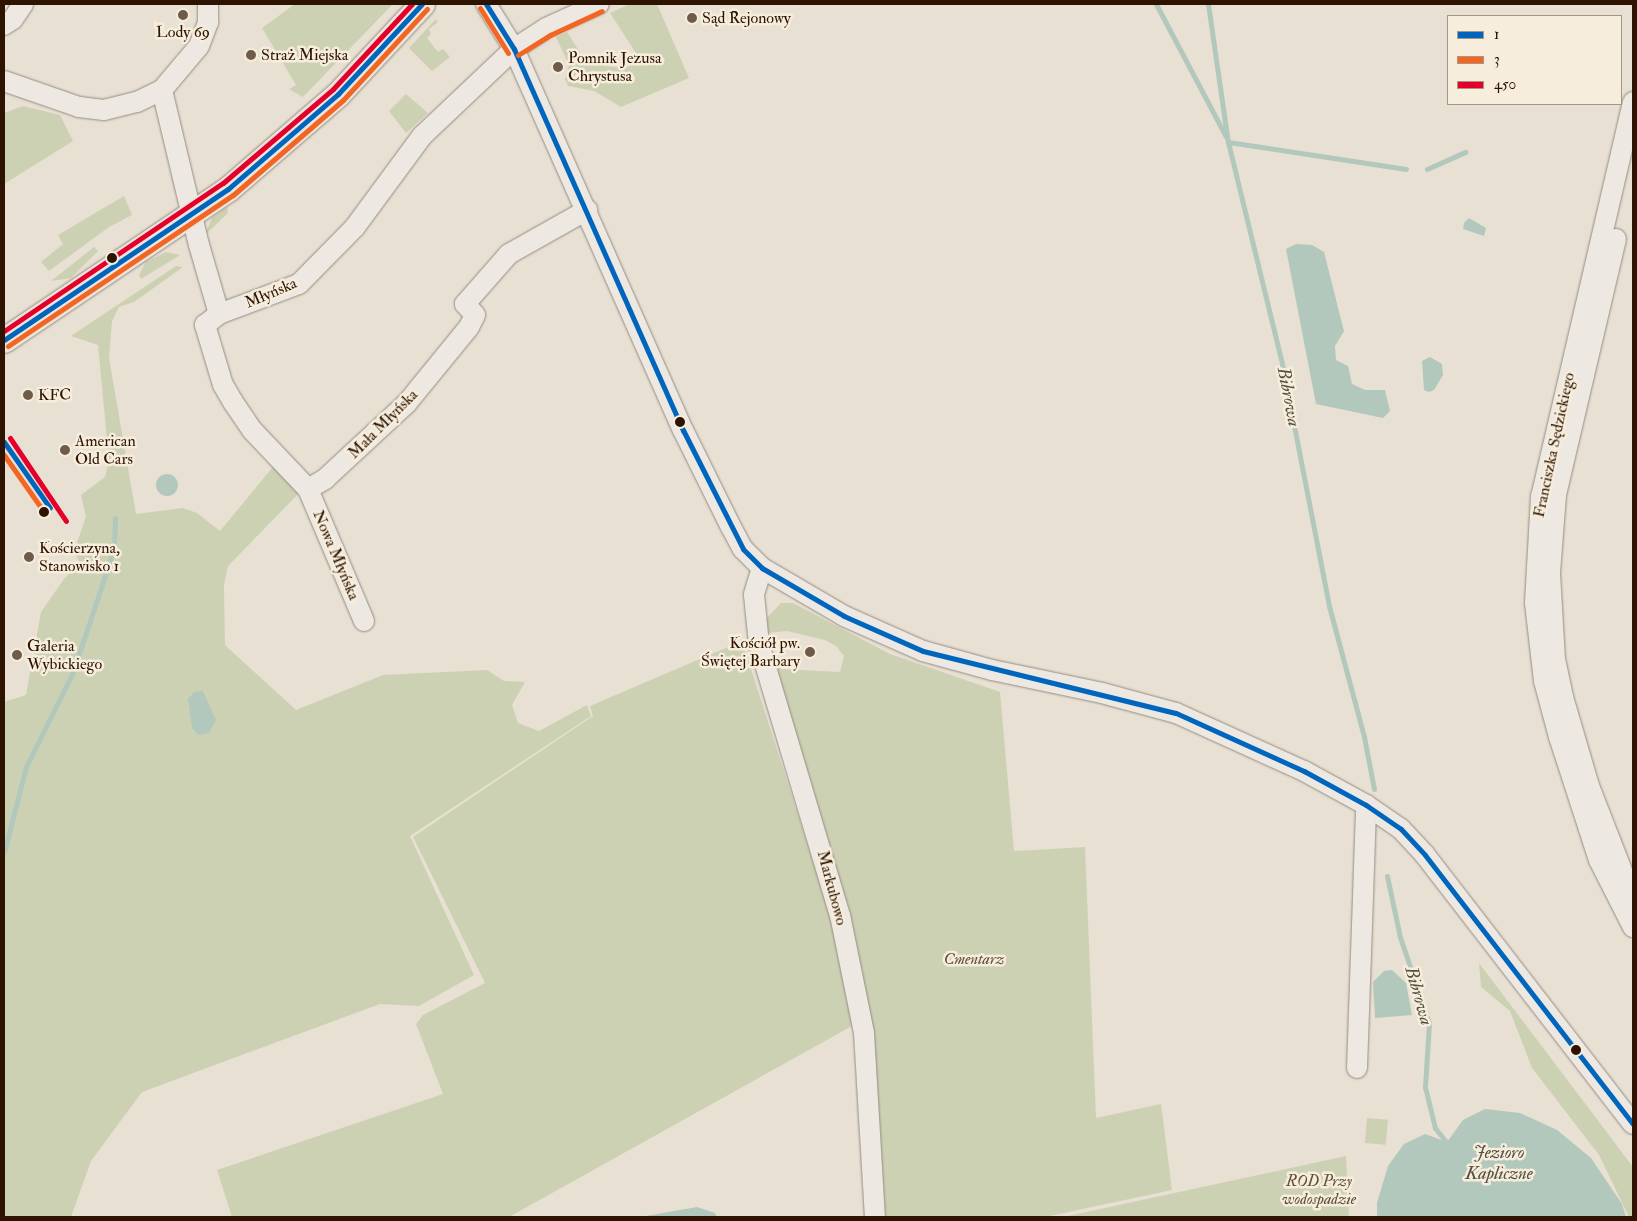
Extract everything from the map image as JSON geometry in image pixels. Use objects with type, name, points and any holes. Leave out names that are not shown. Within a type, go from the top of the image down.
[{"type":"main road","points":[[4,340],[193,214],[282,145],[338,94],[422,4]]},
{"type":"street","points":[[4,26],[13,19],[23,4]]},
{"type":"street","points":[[5,85],[79,107],[104,110],[137,102],[162,90],[199,46],[208,22],[208,4]]},
{"type":"street","points":[[486,4],[514,49],[683,430],[743,548],[762,568],[844,616],[923,651],[992,670],[1102,693],[1176,713],[1304,771],[1366,805],[1401,829],[1425,854],[1633,1124]]},
{"type":"street","name":"Młyńska","points":[[219,314],[300,284],[354,228],[422,136],[514,49],[546,28],[599,4]]},
{"type":"street","points":[[162,90],[219,314],[205,325],[223,385],[252,430],[308,489]]},
{"type":"street","name":"Franciszka Sędzickiego","points":[[1633,102],[1541,496],[1534,603],[1542,673],[1559,737],[1599,860],[1633,927]]},
{"type":"street","name":"Franciszka Sędzickiego","points":[[1633,161],[1556,495],[1550,573],[1555,659],[1563,697],[1592,795],[1633,899]]},
{"type":"street","name":"Mała Młyńska","points":[[308,489],[325,480],[407,402],[475,315],[465,304],[509,254],[587,210]]},
{"type":"street","name":"Nowa Młyńska","points":[[308,489],[364,621]]},
{"type":"street","name":"Markubowo","points":[[762,568],[754,594],[759,644],[840,915],[864,1033],[875,1217]]},
{"type":"street","points":[[1357,1068],[1366,805]]},
{"type":"green space","points":[[295,4],[393,4],[303,97],[289,89],[296,85],[262,28]]},
{"type":"green space","points":[[630,4],[657,4],[689,78],[621,107],[594,91],[568,86],[565,79],[569,65],[556,37],[567,32],[583,57],[605,66],[626,68],[635,62],[636,53],[610,13]]},
{"type":"green space","points":[[436,19],[438,22],[429,29],[431,34],[427,38],[438,52],[443,49],[450,57],[432,71],[409,48]]},
{"type":"green space","points":[[406,94],[428,113],[406,133],[389,111]]},
{"type":"green space","points":[[23,106],[60,115],[73,141],[4,184],[4,113]]},
{"type":"green space","points":[[124,196],[132,215],[109,227],[49,271],[41,262],[63,244],[58,235]]},
{"type":"green space","points":[[227,207],[228,213],[204,236],[212,218]]},
{"type":"green space","points":[[94,247],[98,251],[71,278],[51,281]]},
{"type":"green space","points":[[166,252],[180,255],[141,279],[139,275],[146,262]]},
{"type":"green space","points":[[176,266],[183,267],[134,302],[119,307],[112,321],[109,358],[136,514],[183,508],[197,513],[220,531],[277,462],[302,490],[228,566],[224,585],[225,645],[296,710],[383,675],[487,670],[504,681],[525,682],[512,705],[518,723],[539,731],[587,705],[591,716],[410,836],[474,975],[419,1006],[380,1004],[142,1092],[91,1161],[71,1217],[4,1217],[4,702],[26,695],[41,612],[64,579],[80,563],[74,551],[86,517],[81,495],[105,477],[109,461],[98,345],[71,336]]},
{"type":"green space","name":"Cmentarz","points":[[781,603],[793,603],[890,654],[1000,692],[1014,851],[1085,847],[1096,1118],[1161,1104],[1172,1190],[1045,1217],[882,1217],[842,890],[772,659],[781,669],[840,672],[844,656],[836,646],[825,640],[787,631],[767,633],[765,620]]},
{"type":"green space","points":[[742,641],[829,911],[852,1026],[509,1217],[232,1217],[217,1170],[443,1094],[416,1024],[423,1015],[485,983],[413,837],[593,716],[590,706]]},
{"type":"green space","points":[[1479,963],[1633,1167],[1633,1217],[1629,1217],[1599,1155],[1532,1068],[1510,1011],[1481,987]]},
{"type":"green space","points":[[1367,1118],[1388,1120],[1386,1145],[1365,1143]]},
{"type":"green space","name":"ROD Przy wodospadzie","points":[[1346,1156],[1349,1217],[1063,1217]]},
{"type":"water","points":[[1469,218],[1486,228],[1484,236],[1463,229],[1464,223]]},
{"type":"water","points":[[1296,244],[1312,245],[1324,252],[1344,331],[1335,346],[1336,360],[1348,366],[1352,384],[1365,390],[1385,390],[1390,411],[1383,418],[1316,404],[1286,249]]},
{"type":"water","points":[[1430,357],[1442,364],[1443,375],[1434,390],[1429,392],[1424,390],[1422,361]]},
{"type":"water","points":[[167,474],[175,477],[178,485],[175,493],[167,496],[159,493],[156,485],[159,477]]},
{"type":"water","points":[[203,691],[216,720],[209,733],[198,735],[192,728],[188,699],[194,692]]},
{"type":"water","points":[[1392,970],[1406,983],[1412,1015],[1375,1018],[1373,982],[1384,971]]},
{"type":"water","name":"Jezioro Kapliczne","points":[[1485,1109],[1520,1113],[1557,1130],[1591,1158],[1622,1204],[1626,1217],[1377,1217],[1377,1203],[1388,1166],[1404,1144],[1425,1134],[1447,1142],[1463,1120]]},
{"type":"water","points":[[697,1207],[715,1213],[717,1217],[640,1217]]},
{"type":"waterway","points":[[1156,4],[1226,137]]},
{"type":"waterway","name":"Bibrowa","points":[[1208,4],[1228,142],[1282,364],[1329,606],[1364,737],[1374,789]]},
{"type":"waterway","points":[[1228,142],[1406,169]]},
{"type":"waterway","points":[[1427,169],[1465,152]]},
{"type":"waterway","points":[[4,852],[26,767],[72,674],[96,603],[114,548],[115,518]]},
{"type":"waterway","name":"Bibrowa","points":[[1387,876],[1400,937],[1429,1023],[1425,1087],[1435,1128],[1447,1143]]},
{"type":"transit line","name":"450","points":[[4,331],[223,183],[333,89],[412,4]]},
{"type":"transit line","name":"1","points":[[4,340],[228,189],[338,94],[422,4]]},
{"type":"transit line","name":"1","points":[[486,4],[514,49],[683,430],[743,549],[762,568],[844,616],[923,651],[1176,713],[1304,771],[1366,805],[1401,829],[1425,855],[1633,1124]]},
{"type":"transit line","name":"3","points":[[480,8],[508,53]]},
{"type":"transit line","name":"3","points":[[8,346],[233,195],[343,100],[427,9]]},
{"type":"transit line","name":"3","points":[[518,55],[550,35],[602,11]]},
{"type":"transit line","name":"450","points":[[10,438],[66,521]]},
{"type":"transit line","name":"1","points":[[4,442],[50,508]]},
{"type":"transit line","name":"3","points":[[4,455],[44,512]]},
{"type":"place","name":"Lody 69","points":[[183,15]]},
{"type":"place","name":"Sąd Rejonowy","points":[[692,18]]},
{"type":"place","name":"Straż Miejska","points":[[251,55]]},
{"type":"place","name":"Pomnik Jezusa Chrystusa","points":[[558,67]]},
{"type":"place","name":"KFC","points":[[28,395]]},
{"type":"place","name":"American Old Cars","points":[[65,450]]},
{"type":"place","name":"Kościerzyna, Stanowisko 1","points":[[29,557]]},
{"type":"place","name":"Kościół pw. Świętej Barbary","points":[[810,652]]},
{"type":"place","name":"Galeria Wybickiego","points":[[17,655]]}]
